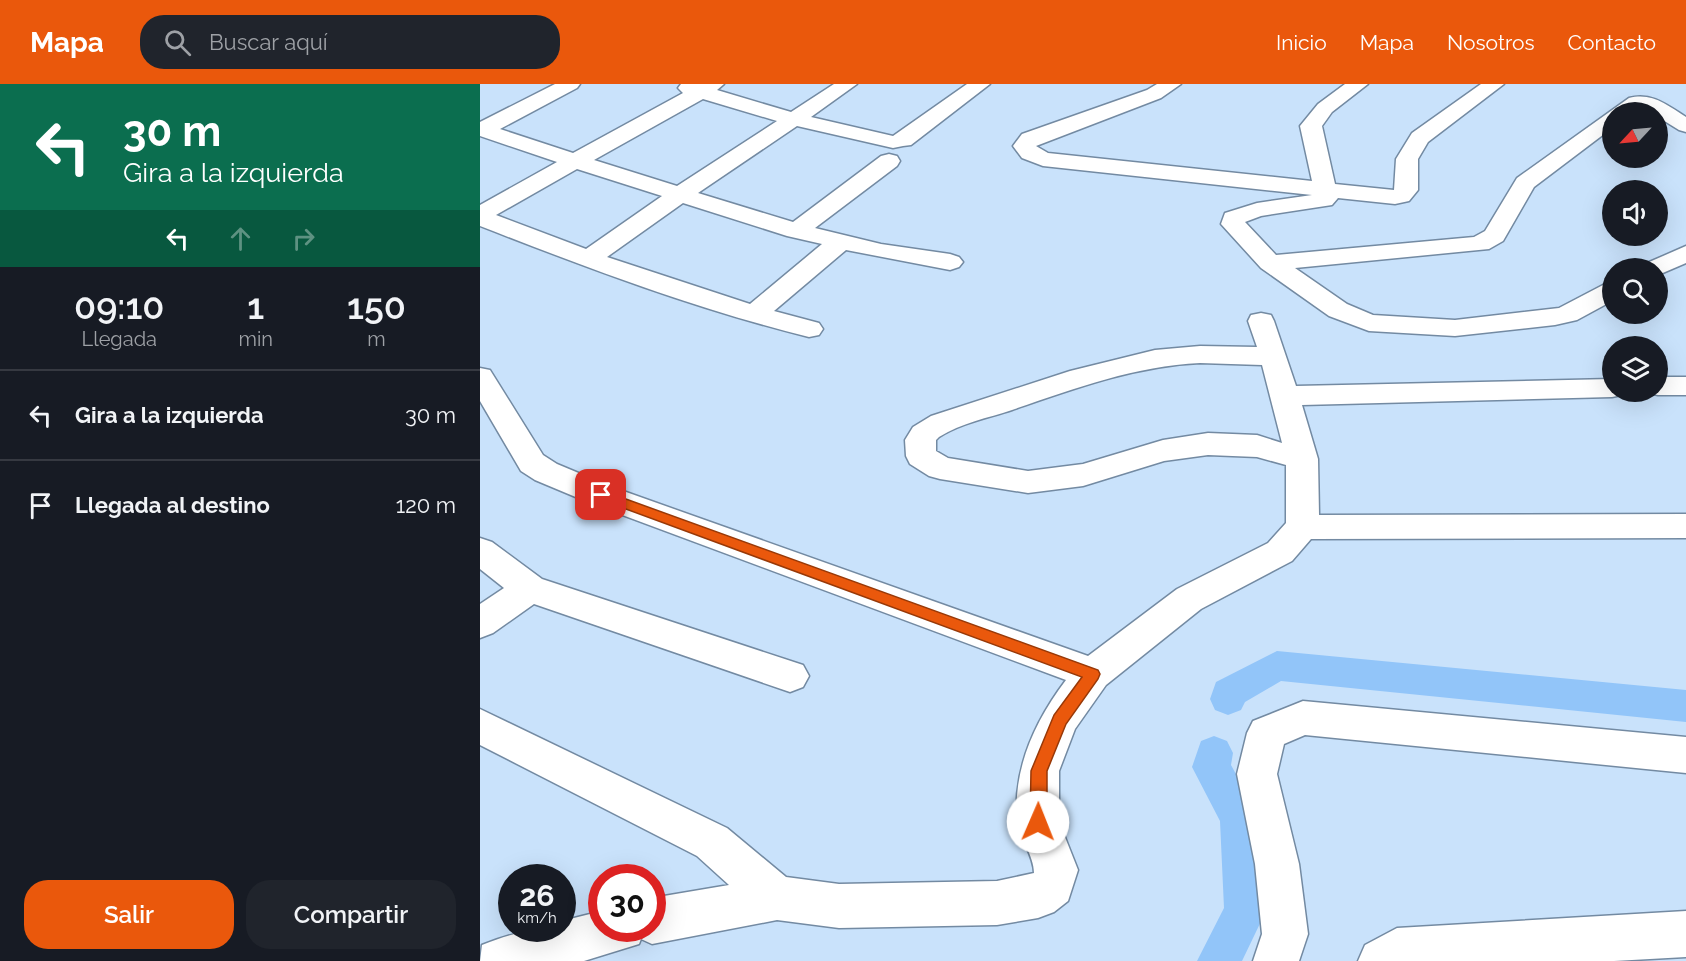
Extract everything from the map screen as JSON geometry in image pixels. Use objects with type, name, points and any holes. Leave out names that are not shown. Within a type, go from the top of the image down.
[{"type":"street","points":[[482,129],[570,84]]},
{"type":"street","points":[[675,84],[706,88],[794,119],[888,142],[898,141],[980,84]]},
{"type":"street","points":[[587,260],[679,195],[847,84]]},
{"type":"street","points":[[1171,84],[1154,94],[1030,139],[1024,146],[1030,153],[1043,159],[1387,197],[1401,196],[1406,193],[1407,159],[1420,138],[1494,84]]},
{"type":"street","points":[[1358,84],[1325,108],[1311,126],[1327,197],[1324,200],[1257,210],[1233,218],[1233,224],[1270,263],[1338,310],[1369,323],[1455,328],[1555,318],[1568,314],[1602,296]]},
{"type":"street","points":[[706,88],[484,212],[483,216],[488,221],[587,260],[754,314],[809,329]]},
{"type":"street","points":[[1668,115],[1686,126]]},
{"type":"street","points":[[1270,263],[1480,244],[1494,236],[1525,183],[1602,125]]},
{"type":"street","points":[[482,129],[573,161],[796,231],[839,243],[950,262]]},
{"type":"street","points":[[796,231],[889,161]]},
{"type":"street","points":[[754,314],[839,243]]},
{"type":"street","points":[[1668,262],[1686,253]]},
{"type":"street","points":[[666,918],[777,898],[839,906],[997,903],[1038,896],[1052,886],[1056,870],[1038,822],[1039,771],[1059,720],[1093,674],[1189,599],[1280,552],[1303,527],[1302,459],[1274,357],[1261,321]]},
{"type":"street","points":[[1274,357],[1202,354],[1156,358],[1108,370],[957,417],[935,426],[922,436],[918,445],[921,456],[940,468],[1028,482],[1083,476],[1163,451],[1208,444],[1257,446],[1302,459]]},
{"type":"street","points":[[480,377],[532,463],[546,472],[601,495],[1093,674]]},
{"type":"street","points":[[1668,386],[1686,386]]},
{"type":"street","points":[[1283,396],[1602,388]]},
{"type":"street","points":[[1303,527],[1686,526]]},
{"type":"street","points":[[480,551],[530,589],[790,676]]},
{"type":"street","points":[[480,624],[530,589]]},
{"type":"street","points":[[1276,961],[1285,934],[1277,864],[1257,774],[1267,733],[1303,718],[1686,755]]},
{"type":"street","points":[[480,726],[712,842],[777,898]]},
{"type":"street","points":[[1381,961],[1397,951],[1686,934]]},
{"type":"street","points":[[498,961],[588,937]]},
{"type":"waterway","points":[[1228,699],[1229,693],[1277,666],[1686,706]]},
{"type":"waterway","points":[[1214,753],[1211,767],[1240,818],[1245,911],[1219,961]]},
{"type":"route","points":[[601,495],[1093,674],[1059,720],[1039,771],[1038,822]]}]
